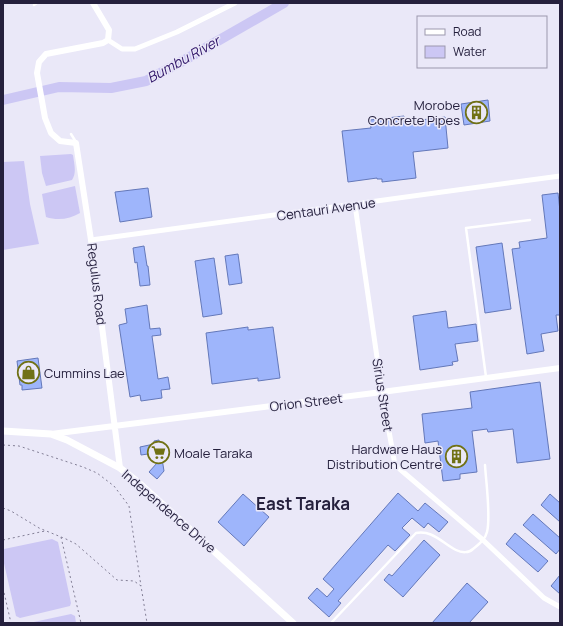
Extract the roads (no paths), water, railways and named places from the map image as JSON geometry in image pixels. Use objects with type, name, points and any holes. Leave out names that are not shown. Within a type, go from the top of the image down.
[{"type":"main road","name":"Independence Drive","points":[[3,431],[51,434],[78,445],[120,468],[139,483],[293,623]]},
{"type":"street","points":[[93,3],[109,30],[108,40]]},
{"type":"street","points":[[108,40],[122,49],[135,49],[176,32],[235,3]]},
{"type":"street","points":[[76,143],[60,141],[51,133],[45,118],[37,73],[39,62],[46,54],[103,43],[108,40]]},
{"type":"street","name":"Regulus Road","points":[[76,143],[91,240],[120,468]]},
{"type":"street","name":"Centauri Avenue","points":[[91,240],[560,176]]},
{"type":"street","name":"Sirius Street","points":[[355,205],[382,392],[395,465],[484,540],[544,598],[560,607]]},
{"type":"street","name":"Orion Street","points":[[51,434],[560,368]]},
{"type":"lane","points":[[71,134],[76,143]]},
{"type":"lane","points":[[487,378],[466,228],[530,220]]},
{"type":"lane","points":[[331,623],[416,533],[423,532],[431,534],[457,551],[462,552],[471,551],[484,540],[487,533],[488,520],[485,465]]},
{"type":"water","points":[[73,155],[75,168],[74,177],[72,180],[46,186],[42,173],[40,156]]},
{"type":"water","points":[[24,161],[30,204],[39,244],[3,250],[3,162]]},
{"type":"water","points":[[75,186],[80,213],[64,219],[46,217],[42,194]]},
{"type":"water","points":[[52,539],[58,542],[71,603],[70,606],[20,618],[16,616],[3,559],[4,549]]},
{"type":"water","points":[[71,614],[75,616],[76,623],[29,623]]},
{"type":"waterway","name":"Bumbu River","points":[[3,100],[59,87],[111,88],[146,81],[284,3]]},
{"type":"place","name":"Morobe Concrete Pipes","points":[[476,112]]},
{"type":"place","name":"Cummins Lae","points":[[29,373]]},
{"type":"place","name":"Moale Taraka","points":[[158,453]]},
{"type":"place","name":"Hardware Haus Distribution Centre","points":[[457,456]]},
{"type":"district","name":"East Taraka","points":[[303,503]]}]
